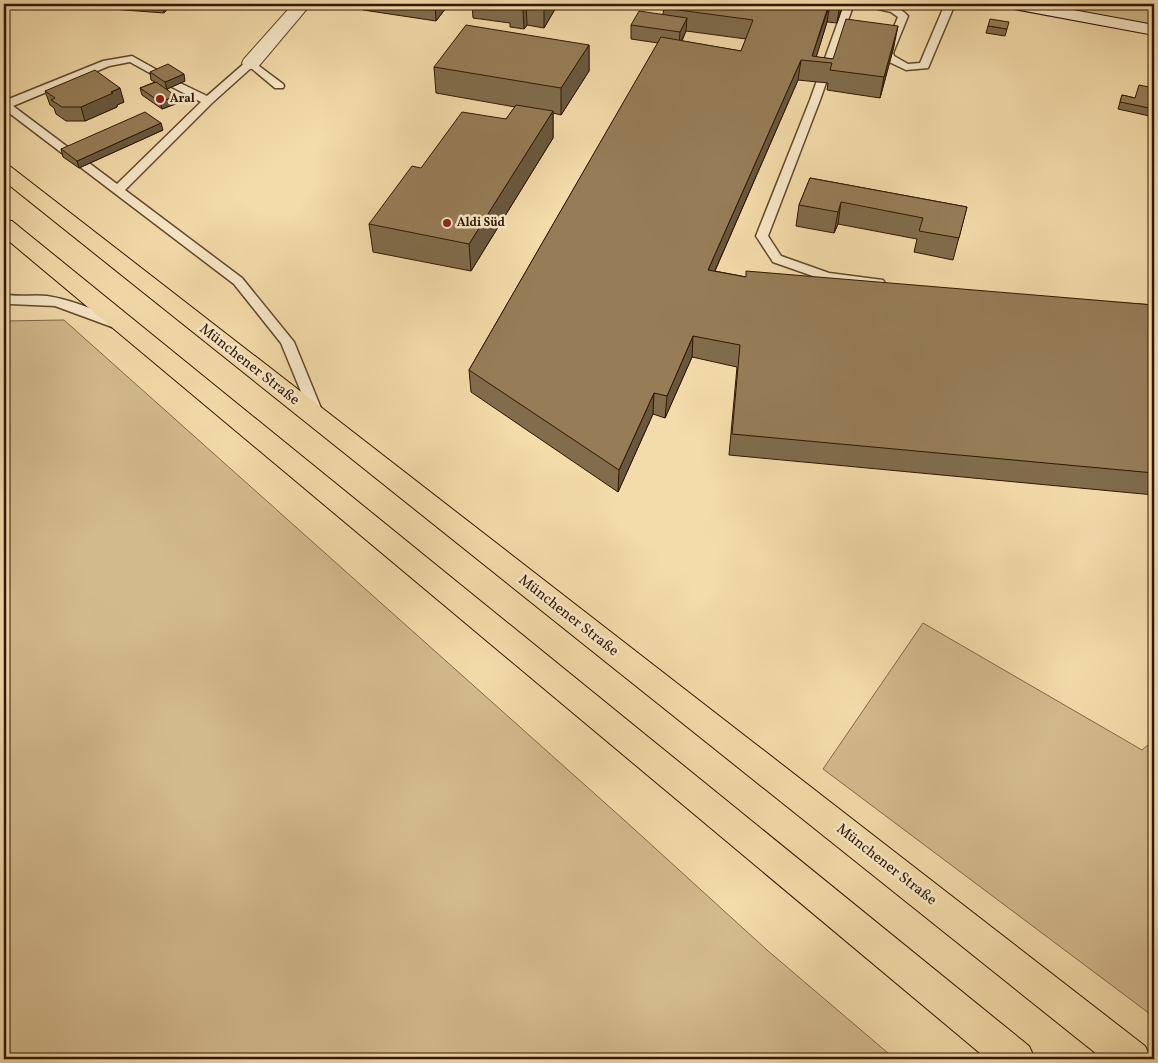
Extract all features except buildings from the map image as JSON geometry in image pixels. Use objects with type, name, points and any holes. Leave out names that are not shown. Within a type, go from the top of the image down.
[{"type":"main road","points":[[251,63],[302,4]]},
{"type":"main road","points":[[1014,4],[1154,30]]},
{"type":"main road","name":"Münchener Straße","points":[[4,171],[1132,1059]]},
{"type":"main road","points":[[4,226],[1016,1059]]},
{"type":"lane","points":[[853,4],[848,8],[815,100],[762,236],[777,258],[827,276],[886,284]]},
{"type":"lane","points":[[862,4],[894,10],[903,16],[888,53],[889,58],[906,67],[924,66],[950,4]]},
{"type":"lane","points":[[4,104],[107,63],[132,59],[160,75]]},
{"type":"lane","points":[[119,190],[208,101],[251,63],[279,86]]},
{"type":"lane","points":[[176,85],[208,101]]},
{"type":"lane","points":[[4,104],[238,281],[288,342],[318,420]]},
{"type":"lane","points":[[4,298],[10,303],[45,300],[76,308],[127,328]]},
{"type":"shaded area","points":[[1019,4],[1154,4],[1154,29],[1146,27]]},
{"type":"shaded area","points":[[64,320],[767,950],[895,1059],[4,1059],[4,321]]},
{"type":"shaded area","points":[[923,623],[1142,750],[1154,740],[1154,1017],[823,769]]},
{"type":"place","name":"Aral","points":[[160,99]]},
{"type":"place","name":"Aldi Süd","points":[[447,223]]}]
